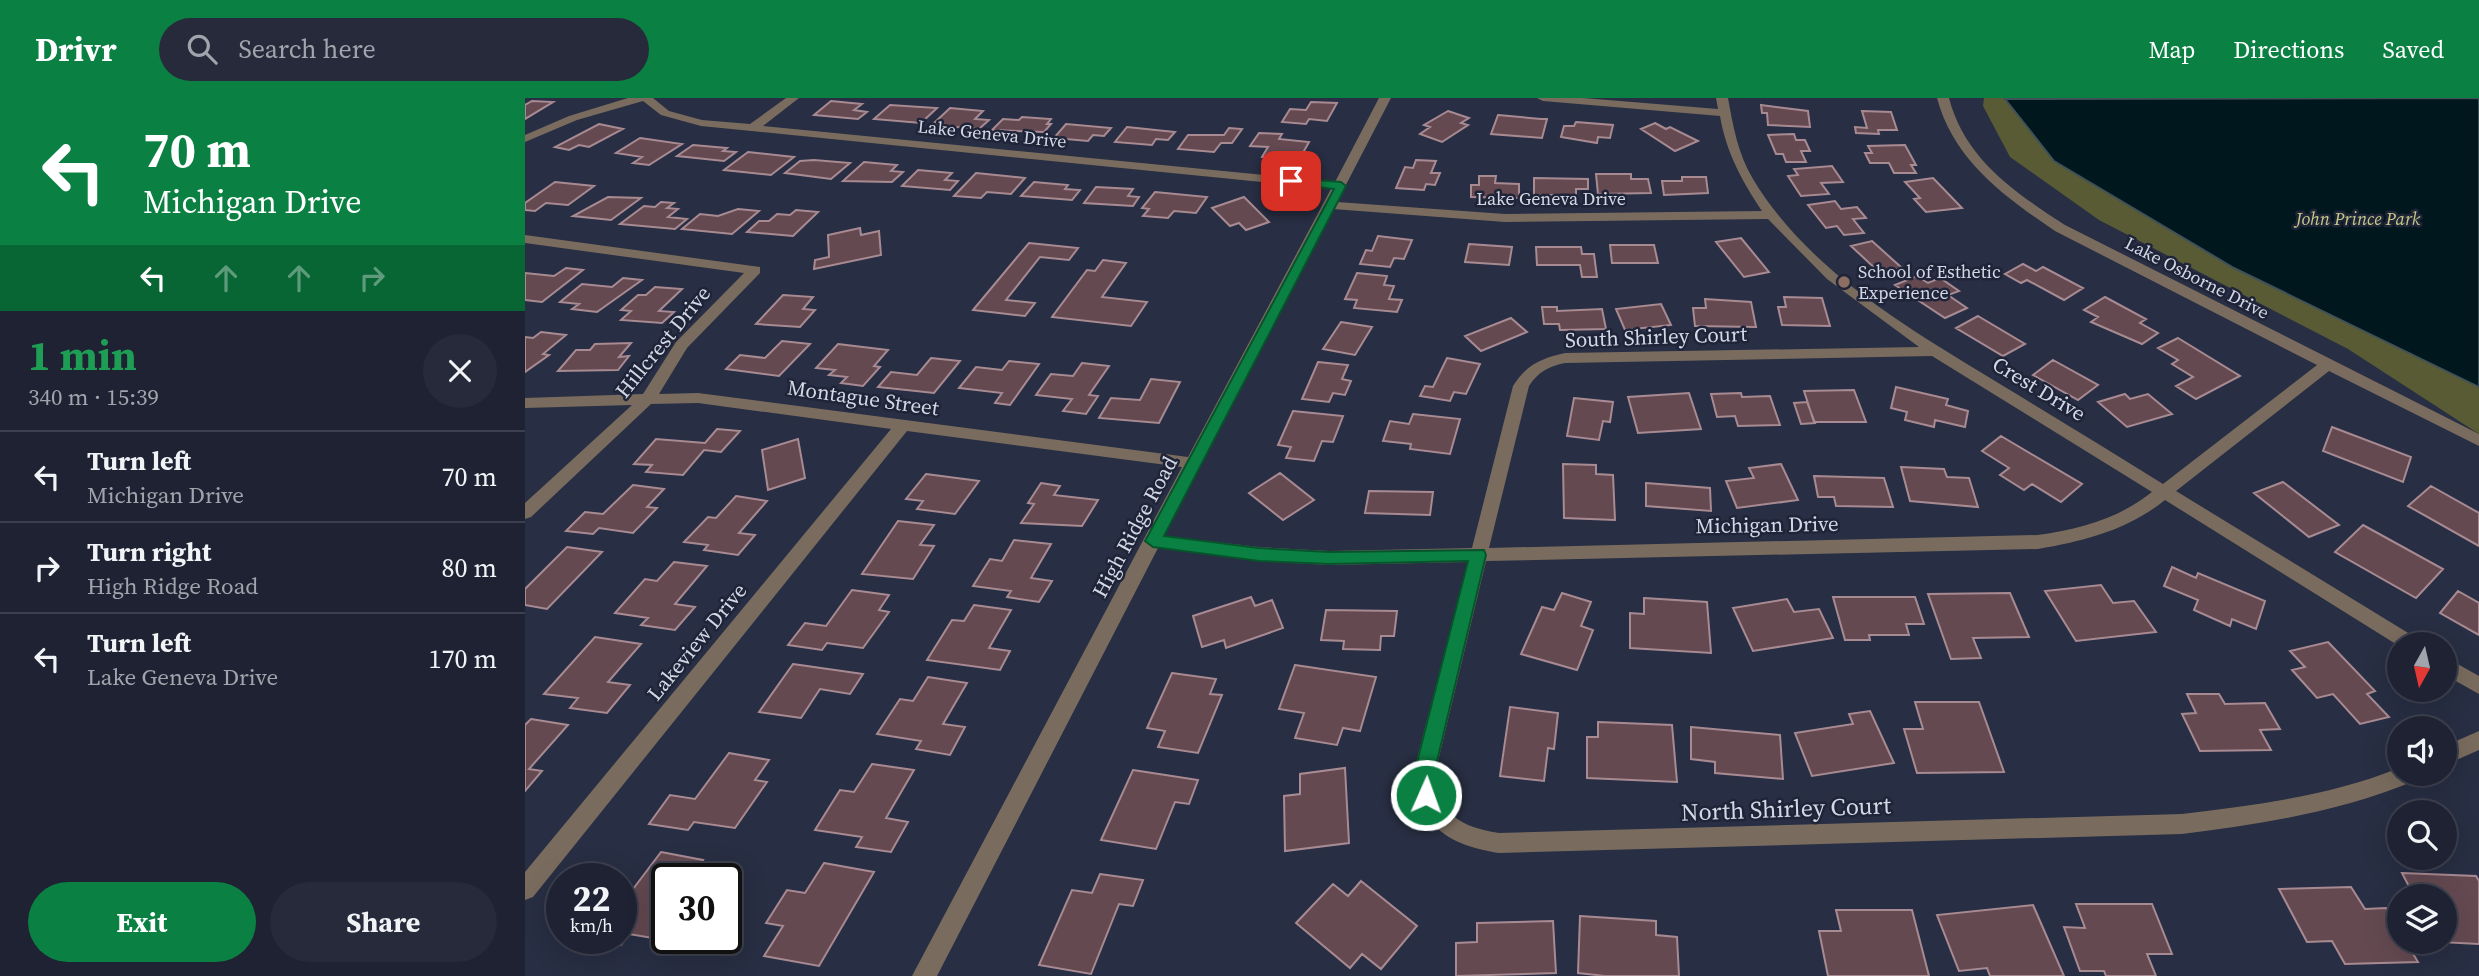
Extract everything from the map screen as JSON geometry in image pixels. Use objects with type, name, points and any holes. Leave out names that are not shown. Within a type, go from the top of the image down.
[{"type":"street","points":[[525,139],[573,118],[640,98]]},
{"type":"street","name":"Lake Geneva Drive","points":[[646,98],[664,113],[681,119],[1341,186]]},
{"type":"street","points":[[753,128],[793,98]]},
{"type":"street","name":"High Ridge Road","points":[[924,976],[1385,98]]},
{"type":"street","points":[[1543,98],[1722,105]]},
{"type":"street","name":"Lake Osborne Drive","points":[[1943,98],[1949,122],[1962,143],[1996,181],[2024,204],[2101,252],[2479,441]]},
{"type":"street","name":"Crest Drive","points":[[1722,105],[1738,162],[1772,215],[1824,269],[1861,300],[1934,351],[2392,632]]},
{"type":"street","name":"Lake Geneva Drive","points":[[1330,205],[1505,218],[1772,215]]},
{"type":"street","name":"Hillcrest Drive","points":[[525,239],[755,270],[718,305],[684,344],[655,385],[650,397],[525,513]]},
{"type":"street","name":"South Shirley Court","points":[[1478,555],[1521,386],[1536,367],[1565,358],[1934,351]]},
{"type":"street","name":"Michigan Drive","points":[[1153,541],[1259,555],[1316,557],[2038,542],[2075,537],[2108,527],[2137,513],[2327,365]]},
{"type":"street","name":"Montague Street","points":[[525,404],[650,397],[730,401],[1194,463]]},
{"type":"street","name":"Lakeview Drive","points":[[525,889],[904,424]]},
{"type":"street","name":"North Shirley Court","points":[[1478,555],[1424,774],[1426,795],[1436,814],[1452,830],[1474,840],[1499,843],[2182,824],[2269,814],[2347,796],[2387,781]]},
{"type":"street","points":[[2457,672],[2479,686]]},
{"type":"street","points":[[2457,750],[2479,740]]},
{"type":"green space","name":"John Prince Park","points":[[1984,98],[2479,98],[2479,434],[2348,349],[2099,220],[2010,157],[1983,106]]},
{"type":"water","name":"John Prince Park","points":[[2479,98],[2479,387],[2234,268],[2054,161],[2005,99]]},
{"type":"building","points":[[532,101],[553,102],[525,119],[525,105]]},
{"type":"building","points":[[831,101],[862,104],[854,110],[867,112],[858,119],[814,115]]},
{"type":"building","points":[[1311,102],[1337,103],[1327,121],[1309,119],[1306,124],[1282,122],[1290,109],[1306,110]]},
{"type":"building","points":[[890,105],[937,108],[921,123],[874,119]]},
{"type":"building","points":[[1761,105],[1808,111],[1810,127],[1768,125],[1767,113],[1762,113]]},
{"type":"building","points":[[950,108],[983,111],[975,119],[989,120],[979,129],[932,125]]},
{"type":"building","points":[[1448,111],[1469,118],[1461,123],[1468,125],[1442,142],[1420,134],[1430,127],[1424,125]]},
{"type":"building","points":[[1862,111],[1891,112],[1897,130],[1878,130],[1879,134],[1856,133],[1855,127],[1867,128]]},
{"type":"building","points":[[1498,115],[1547,119],[1542,138],[1491,134]]},
{"type":"building","points":[[1022,117],[1051,119],[1047,124],[1051,124],[1044,132],[992,130],[1003,119],[1019,120]]},
{"type":"building","points":[[1576,122],[1613,125],[1610,138],[1598,137],[1597,143],[1561,137],[1564,126],[1574,126]]},
{"type":"building","points":[[1655,123],[1666,129],[1670,127],[1698,141],[1675,151],[1641,129]]},
{"type":"building","points":[[599,124],[623,129],[589,147],[579,145],[569,150],[555,147]]},
{"type":"building","points":[[1066,124],[1111,128],[1104,136],[1093,135],[1088,141],[1054,138]]},
{"type":"building","points":[[1127,127],[1175,132],[1168,140],[1156,139],[1152,145],[1115,142]]},
{"type":"building","points":[[1229,128],[1242,129],[1232,143],[1221,143],[1214,152],[1178,149],[1188,135],[1224,135]]},
{"type":"building","points":[[1259,133],[1282,134],[1279,139],[1309,142],[1299,160],[1262,157],[1268,147],[1250,146]]},
{"type":"building","points":[[1794,134],[1796,140],[1805,140],[1810,151],[1801,151],[1806,162],[1786,162],[1783,154],[1776,154],[1768,135]]},
{"type":"building","points":[[640,138],[682,144],[649,165],[633,163],[642,157],[616,153]]},
{"type":"building","points":[[693,145],[727,148],[723,151],[736,152],[724,161],[677,156]]},
{"type":"building","points":[[1905,145],[1916,165],[1911,165],[1916,173],[1894,173],[1889,163],[1870,163],[1865,153],[1872,153],[1868,146]]},
{"type":"building","points":[[748,152],[794,157],[771,175],[724,170]]},
{"type":"building","points":[[1416,160],[1436,161],[1431,173],[1440,173],[1435,185],[1426,184],[1424,190],[1396,188],[1405,167],[1413,168]]},
{"type":"building","points":[[800,161],[850,163],[831,179],[785,173]]},
{"type":"building","points":[[864,162],[897,165],[891,171],[903,172],[892,182],[843,181]]},
{"type":"building","points":[[1832,166],[1843,182],[1821,183],[1829,194],[1801,196],[1788,176],[1798,175],[1794,169]]},
{"type":"building","points":[[918,170],[952,173],[945,180],[958,181],[950,190],[902,186]]},
{"type":"building","points":[[976,173],[1025,178],[1011,194],[987,192],[981,198],[954,196]]},
{"type":"building","points":[[1596,174],[1631,174],[1631,179],[1648,179],[1651,193],[1598,194]]},
{"type":"building","points":[[1479,176],[1496,176],[1495,183],[1519,184],[1519,198],[1471,197],[1471,185],[1479,185]]},
{"type":"building","points":[[1682,177],[1706,177],[1708,193],[1664,195],[1662,181],[1682,181]]},
{"type":"building","points":[[1534,178],[1588,179],[1588,189],[1576,189],[1576,195],[1534,195]]},
{"type":"building","points":[[1933,178],[1962,208],[1926,212],[1914,199],[1920,198],[1905,182]]},
{"type":"building","points":[[555,182],[594,186],[568,205],[546,203],[535,211],[525,210],[525,203]]},
{"type":"building","points":[[1034,182],[1068,185],[1065,189],[1080,190],[1072,200],[1021,196]]},
{"type":"building","points":[[1096,187],[1133,189],[1128,196],[1139,197],[1133,206],[1084,203]]},
{"type":"building","points":[[1155,192],[1207,197],[1196,213],[1174,211],[1168,218],[1143,216],[1149,209],[1142,208]]},
{"type":"building","points":[[608,197],[641,198],[611,220],[573,216]]},
{"type":"building","points":[[1244,197],[1269,222],[1246,230],[1239,223],[1230,226],[1212,208]]},
{"type":"building","points":[[1835,201],[1841,209],[1857,207],[1866,218],[1853,219],[1864,233],[1844,235],[1837,226],[1826,228],[1808,205]]},
{"type":"building","points":[[661,202],[674,203],[667,208],[678,209],[668,217],[687,219],[675,229],[620,224],[644,206],[655,207]]},
{"type":"building","points":[[738,209],[759,211],[732,234],[682,229],[700,214],[718,216]]},
{"type":"building","points":[[796,210],[818,212],[793,236],[747,232],[759,221],[769,221],[777,214],[790,215]]},
{"type":"building","points":[[860,228],[861,235],[879,231],[881,255],[814,269],[815,260],[829,257],[828,235]]},
{"type":"building","points":[[1378,236],[1412,240],[1404,259],[1394,258],[1390,267],[1360,264],[1366,250],[1372,251]]},
{"type":"building","points":[[1741,238],[1769,272],[1744,277],[1716,242]]},
{"type":"building","points":[[1872,241],[1902,268],[1880,273],[1851,246]]},
{"type":"building","points":[[1029,243],[1078,248],[1069,260],[1040,257],[1006,300],[1035,303],[1025,316],[973,310]]},
{"type":"building","points":[[1469,244],[1512,247],[1509,265],[1465,262]]},
{"type":"building","points":[[1610,245],[1654,245],[1658,263],[1612,263]]},
{"type":"building","points":[[1536,247],[1581,247],[1582,254],[1594,254],[1597,277],[1582,277],[1580,265],[1537,265]]},
{"type":"building","points":[[1103,260],[1126,263],[1102,297],[1147,302],[1131,326],[1052,317],[1087,270],[1095,271]]},
{"type":"building","points":[[2023,264],[2036,271],[2043,267],[2083,288],[2064,300],[2027,280],[2021,283],[2005,274]]},
{"type":"building","points":[[566,268],[583,270],[542,302],[525,300],[525,273],[554,276]]},
{"type":"building","points":[[1357,273],[1387,276],[1384,285],[1394,286],[1389,299],[1402,300],[1397,312],[1354,308],[1357,300],[1345,299]]},
{"type":"building","points":[[1917,276],[1928,283],[1940,278],[1959,291],[1948,295],[1967,308],[1945,318],[1895,285]]},
{"type":"building","points":[[623,278],[642,280],[597,312],[572,309],[579,304],[560,302],[582,284],[612,287]]},
{"type":"building","points":[[655,287],[682,289],[659,311],[674,312],[662,323],[621,320],[631,311],[621,310],[638,295],[646,295]]},
{"type":"building","points":[[783,295],[813,297],[803,309],[815,310],[800,327],[756,324]]},
{"type":"building","points":[[1784,297],[1822,298],[1830,326],[1782,325],[1778,307],[1786,307]]},
{"type":"building","points":[[2105,297],[2146,319],[2140,323],[2158,333],[2142,344],[2091,322],[2098,317],[2084,310]]},
{"type":"building","points":[[1705,299],[1751,302],[1756,327],[1695,326],[1693,308],[1706,308]]},
{"type":"building","points":[[1661,304],[1671,325],[1625,330],[1616,309]]},
{"type":"building","points":[[1542,307],[1557,307],[1557,311],[1602,309],[1606,329],[1560,330],[1559,324],[1544,324]]},
{"type":"building","points":[[1978,316],[2025,344],[2003,356],[1956,328]]},
{"type":"building","points":[[1511,318],[1527,332],[1481,351],[1465,336]]},
{"type":"building","points":[[1341,322],[1372,327],[1355,355],[1323,349]]},
{"type":"building","points":[[541,332],[566,335],[543,354],[549,355],[525,372],[525,337],[533,338]]},
{"type":"building","points":[[2178,338],[2240,376],[2196,399],[2176,386],[2193,377],[2172,364],[2178,360],[2158,348]]},
{"type":"building","points":[[782,341],[810,344],[779,376],[726,369],[740,355],[765,358]]},
{"type":"building","points":[[631,343],[619,357],[629,356],[618,370],[558,371],[576,350],[590,350],[595,344]]},
{"type":"building","points":[[838,344],[888,350],[874,366],[880,367],[863,386],[841,383],[847,377],[829,375],[835,370],[816,368]]},
{"type":"building","points":[[931,358],[960,361],[934,393],[878,387],[891,372],[917,375]]},
{"type":"building","points":[[1447,358],[1480,364],[1466,394],[1454,392],[1450,401],[1420,396],[1425,386],[1433,387]]},
{"type":"building","points":[[2053,360],[2098,385],[2078,400],[2033,375]]},
{"type":"building","points":[[1009,361],[1039,364],[1010,405],[995,403],[1002,393],[959,388],[976,367],[1002,370]]},
{"type":"building","points":[[1318,362],[1348,365],[1342,379],[1351,381],[1345,395],[1333,393],[1329,402],[1302,399]]},
{"type":"building","points":[[1082,363],[1109,366],[1089,395],[1098,396],[1086,414],[1063,411],[1072,399],[1036,395],[1051,374],[1073,376]]},
{"type":"building","points":[[1151,379],[1180,382],[1159,423],[1099,418],[1111,398],[1140,400]]},
{"type":"building","points":[[1896,387],[1948,399],[1946,405],[1968,411],[1965,427],[1935,420],[1934,427],[1905,420],[1907,412],[1891,408]]},
{"type":"building","points":[[1854,390],[1866,422],[1814,422],[1804,391]]},
{"type":"building","points":[[1689,393],[1701,429],[1638,433],[1628,397]]},
{"type":"building","points":[[1741,393],[1742,397],[1770,396],[1780,425],[1738,426],[1735,416],[1717,417],[1711,394]]},
{"type":"building","points":[[2125,394],[2130,399],[2148,394],[2172,414],[2127,427],[2098,402]]},
{"type":"building","points":[[1574,398],[1613,402],[1610,422],[1603,421],[1599,440],[1567,436]]},
{"type":"building","points":[[1807,402],[1815,423],[1801,424],[1794,403]]},
{"type":"building","points":[[1293,411],[1343,416],[1333,442],[1322,441],[1314,461],[1286,458],[1291,447],[1278,445]]},
{"type":"building","points":[[1413,414],[1460,419],[1450,454],[1410,449],[1411,444],[1383,441],[1390,421],[1409,424]]},
{"type":"building","points":[[2332,427],[2411,457],[2403,482],[2323,451]]},
{"type":"building","points":[[717,429],[740,431],[721,452],[704,450],[683,475],[646,472],[652,465],[634,464],[656,439],[705,443]]},
{"type":"building","points":[[2001,436],[2082,484],[2061,502],[2032,484],[2024,490],[2000,475],[2009,468],[1982,451]]},
{"type":"building","points":[[798,439],[805,478],[768,490],[762,450]]},
{"type":"building","points":[[1563,464],[1596,465],[1596,474],[1613,475],[1615,520],[1564,518]]},
{"type":"building","points":[[1781,464],[1798,500],[1737,508],[1726,481],[1754,478],[1749,468]]},
{"type":"building","points":[[1901,467],[1944,469],[1947,477],[1969,478],[1978,507],[1910,501]]},
{"type":"building","points":[[1280,473],[1314,500],[1283,520],[1249,493]]},
{"type":"building","points":[[926,474],[979,481],[955,514],[917,509],[923,501],[906,499]]},
{"type":"building","points":[[1814,476],[1884,478],[1893,507],[1836,506],[1834,497],[1818,497]]},
{"type":"building","points":[[2283,482],[2339,525],[2309,537],[2254,493]]},
{"type":"building","points":[[1041,483],[1060,486],[1054,495],[1098,500],[1082,526],[1021,523],[1034,504],[1028,503]]},
{"type":"building","points":[[1646,483],[1710,488],[1711,511],[1646,506]]},
{"type":"building","points":[[633,485],[664,489],[647,507],[657,508],[633,533],[599,528],[593,534],[566,531],[585,512],[603,514]]},
{"type":"building","points":[[2431,486],[2479,513],[2479,546],[2408,506]]},
{"type":"building","points":[[1369,491],[1433,492],[1430,515],[1365,513]]},
{"type":"building","points":[[736,496],[767,501],[739,533],[755,535],[738,555],[704,550],[708,545],[684,542],[708,517],[716,518]]},
{"type":"building","points":[[898,521],[934,525],[920,545],[934,546],[913,579],[862,574]]},
{"type":"building","points":[[2363,525],[2443,569],[2416,598],[2335,552]]},
{"type":"building","points":[[1014,540],[1051,544],[1031,578],[1052,581],[1039,602],[1007,597],[1011,591],[973,586],[990,559],[1002,561]]},
{"type":"building","points":[[567,547],[602,552],[547,609],[525,605],[525,589]]},
{"type":"building","points":[[674,562],[707,566],[675,604],[695,607],[675,630],[641,625],[648,618],[615,613],[645,579],[657,581]]},
{"type":"building","points":[[2172,567],[2196,578],[2198,573],[2265,601],[2256,629],[2232,619],[2230,626],[2194,610],[2198,600],[2164,586]]},
{"type":"building","points":[[2101,585],[2113,603],[2134,601],[2156,632],[2076,641],[2045,591]]},
{"type":"building","points":[[852,590],[889,595],[879,610],[889,612],[863,648],[827,643],[822,650],[788,645],[805,623],[826,626]]},
{"type":"building","points":[[2458,591],[2479,603],[2479,635],[2440,613]]},
{"type":"building","points":[[1562,593],[1591,602],[1581,626],[1593,630],[1577,670],[1521,654],[1542,607],[1554,610]]},
{"type":"building","points":[[2010,593],[2029,637],[1973,638],[1981,658],[1951,659],[1928,594]]},
{"type":"building","points":[[1251,597],[1255,606],[1272,600],[1283,628],[1226,648],[1224,640],[1202,647],[1193,616]]},
{"type":"building","points":[[1833,597],[1915,597],[1924,624],[1906,624],[1909,635],[1869,635],[1870,640],[1845,640]]},
{"type":"building","points":[[1644,598],[1707,602],[1711,653],[1630,648],[1630,613],[1644,614]]},
{"type":"building","points":[[1787,599],[1794,612],[1819,609],[1833,638],[1753,651],[1733,608]]},
{"type":"building","points":[[974,605],[1011,610],[989,648],[1010,651],[1000,670],[927,660],[952,620],[964,621]]},
{"type":"building","points":[[1326,610],[1397,611],[1394,636],[1381,636],[1380,650],[1343,649],[1344,641],[1321,640]]},
{"type":"building","points":[[595,637],[641,644],[608,682],[630,685],[607,713],[570,708],[578,698],[544,694]]},
{"type":"building","points":[[2328,642],[2375,691],[2367,694],[2388,716],[2360,724],[2333,694],[2317,698],[2292,670],[2305,667],[2290,651]]},
{"type":"building","points":[[793,664],[863,674],[850,694],[820,689],[801,718],[759,712]]},
{"type":"building","points":[[1295,665],[1376,677],[1360,731],[1343,728],[1337,745],[1295,738],[1304,713],[1279,709]]},
{"type":"building","points":[[1172,673],[1216,679],[1210,694],[1222,695],[1198,753],[1158,747],[1165,731],[1147,728]]},
{"type":"building","points":[[928,677],[967,683],[943,724],[965,727],[950,755],[916,749],[921,741],[877,734],[900,699],[913,701]]},
{"type":"building","points":[[2187,694],[2219,694],[2225,704],[2265,703],[2280,729],[2260,730],[2271,750],[2200,751],[2182,714],[2196,713]]},
{"type":"building","points":[[1915,702],[1979,702],[2004,772],[1917,773],[1904,729],[1923,729]]},
{"type":"building","points":[[1510,707],[1558,713],[1554,749],[1548,748],[1544,781],[1500,776]]},
{"type":"building","points":[[1870,711],[1894,763],[1812,776],[1795,733],[1853,724],[1849,714]]},
{"type":"building","points":[[531,719],[568,725],[529,769],[542,771],[525,791],[525,725]]},
{"type":"building","points":[[1598,722],[1672,725],[1677,782],[1587,778],[1587,737],[1598,737]]},
{"type":"building","points":[[1691,727],[1780,735],[1783,779],[1715,773],[1715,762],[1691,759]]},
{"type":"building","points":[[729,753],[769,760],[755,780],[767,782],[735,828],[694,822],[688,830],[649,824],[670,795],[695,799]]},
{"type":"building","points":[[872,764],[914,770],[886,818],[908,822],[891,852],[856,847],[862,837],[815,830],[840,790],[854,792]]},
{"type":"building","points":[[1345,768],[1349,843],[1285,851],[1284,796],[1300,794],[1300,774]]},
{"type":"building","points":[[1133,770],[1198,780],[1189,804],[1175,802],[1156,849],[1101,840]]},
{"type":"building","points":[[661,852],[703,860],[701,863],[653,863]]},
{"type":"building","points":[[824,863],[874,872],[819,966],[764,956],[783,926],[766,923],[787,890],[805,893]]},
{"type":"building","points":[[651,865],[651,938],[637,935],[637,884]]},
{"type":"building","points":[[2402,873],[2476,876],[2479,881],[2479,944],[2457,943],[2457,884],[2408,884]]},
{"type":"building","points":[[1100,874],[1143,880],[1133,906],[1119,904],[1091,974],[1039,965],[1072,890],[1092,893]]},
{"type":"building","points":[[1361,881],[1417,926],[1381,969],[1362,954],[1350,968],[1296,923],[1333,884],[1348,896]]},
{"type":"building","points":[[2351,887],[2365,909],[2387,910],[2387,954],[2413,954],[2418,962],[2345,964],[2332,941],[2307,942],[2279,889]]},
{"type":"building","points":[[2076,904],[2152,904],[2172,954],[2147,954],[2156,976],[2106,976],[2104,971],[2080,971],[2064,927],[2085,928]]},
{"type":"building","points":[[2033,905],[2064,976],[1990,976],[1987,968],[1959,971],[1937,915]]},
{"type":"building","points":[[1836,910],[1912,910],[1929,976],[1828,976],[1819,931],[1841,931]]},
{"type":"building","points":[[1580,916],[1656,921],[1656,935],[1677,937],[1679,976],[1605,976],[1578,973]]},
{"type":"building","points":[[1553,921],[1556,973],[1456,976],[1456,943],[1477,942],[1477,923]]},
{"type":"place","name":"School of Esthetic Experience","points":[[1844,282]]},
{"type":"route","points":[[1291,181],[1341,186],[1153,541],[1259,555],[1329,558],[1478,555],[1424,774],[1426,795]]}]
